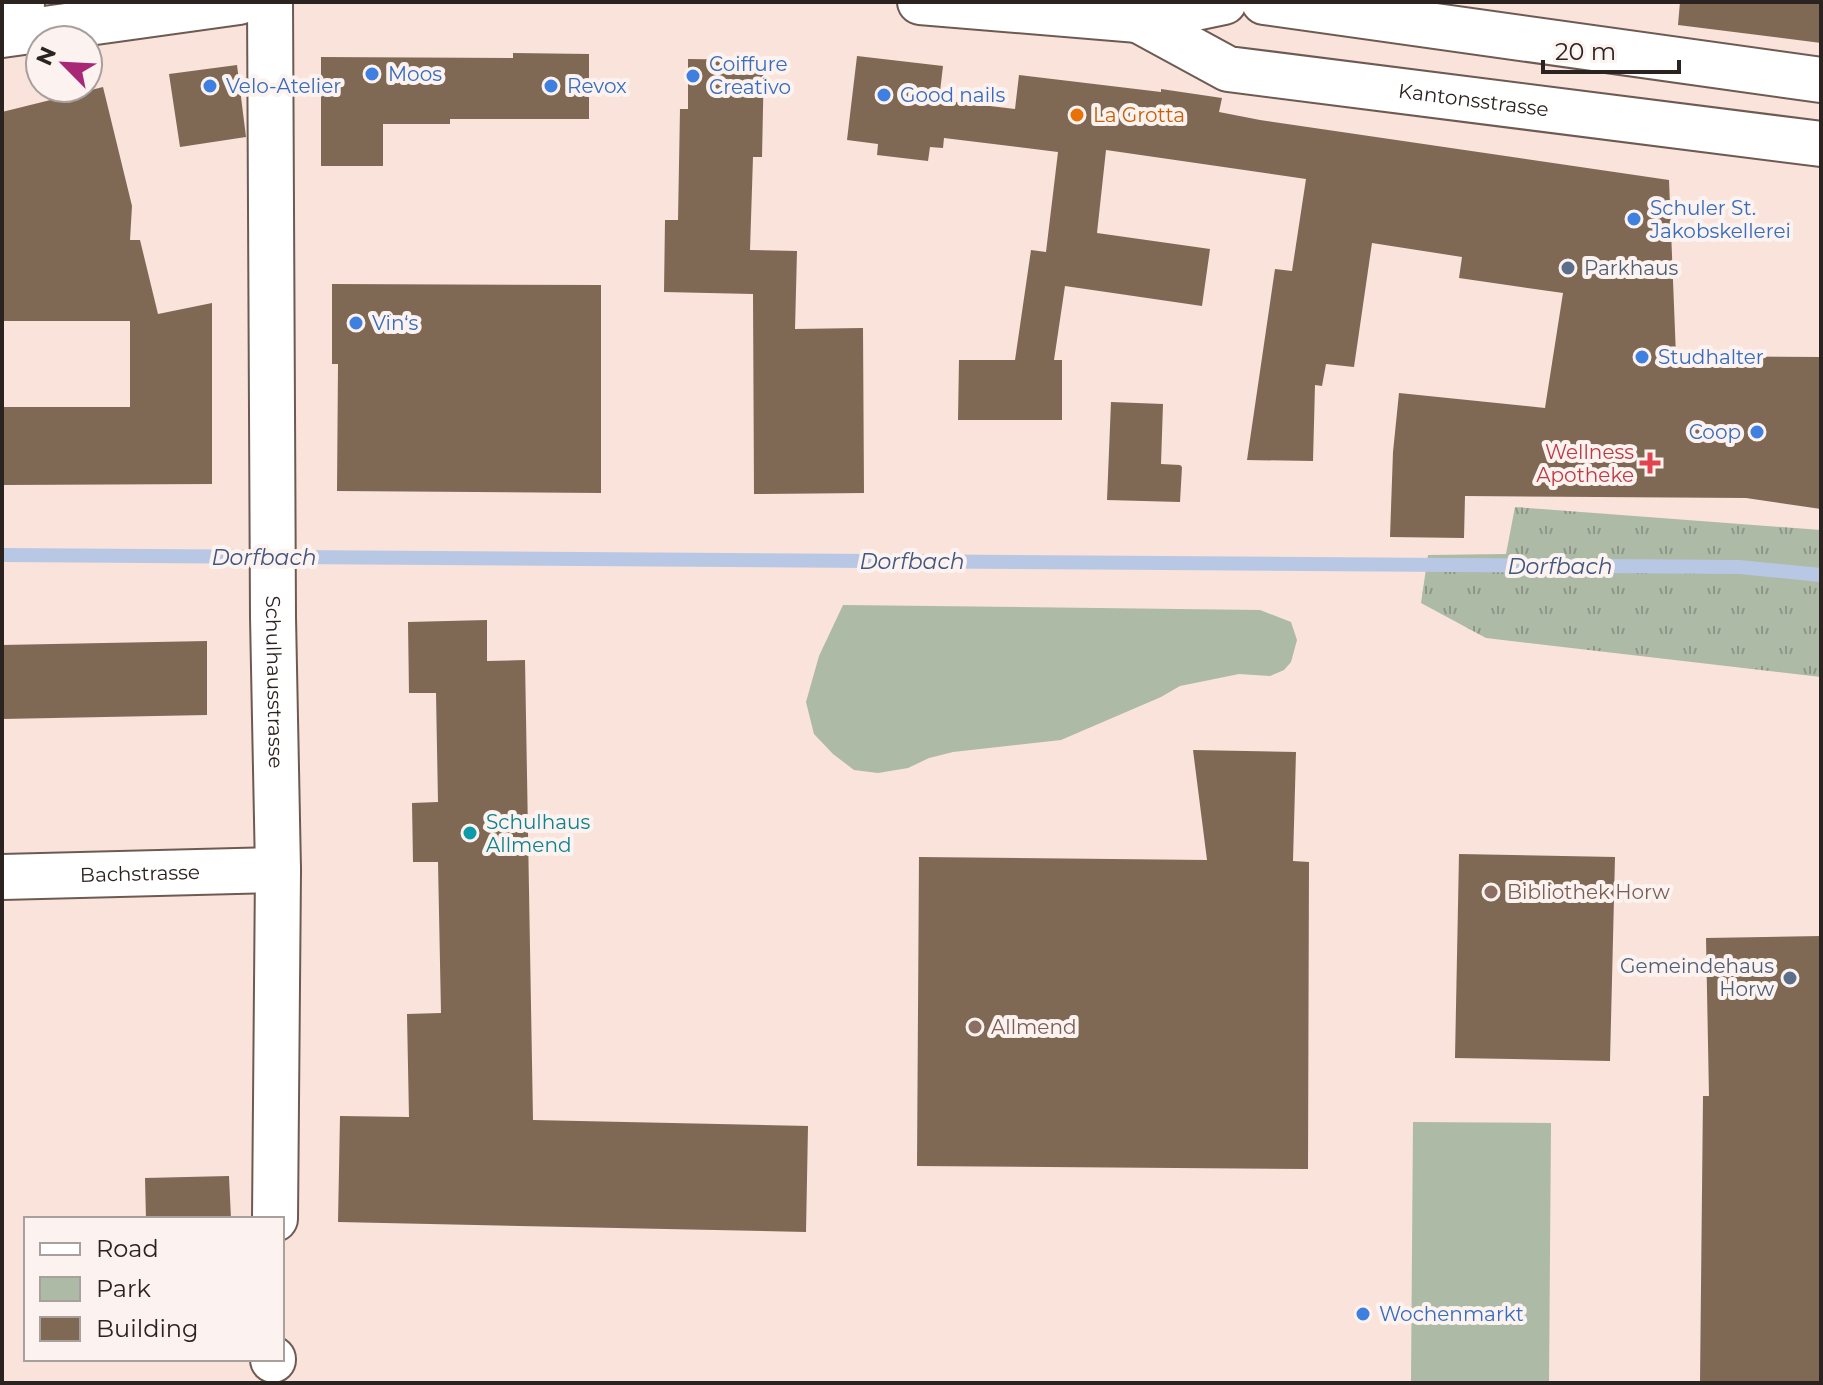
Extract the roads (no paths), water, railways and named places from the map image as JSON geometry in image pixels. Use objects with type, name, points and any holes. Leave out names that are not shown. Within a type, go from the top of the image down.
[{"type":"main road","points":[[15,23],[239,2]]},
{"type":"main road","name":"Schulhausstrasse","points":[[270,2],[278,870],[275,1217]]},
{"type":"main road","name":"Kantonsstrasse","points":[[920,2],[1014,5],[1138,20],[1224,2]]},
{"type":"main road","points":[[1264,2],[1821,80]]},
{"type":"main road","name":"Kantonsstrasse","points":[[1138,20],[1228,69],[1821,144]]},
{"type":"main road","name":"Bachstrasse","points":[[2,877],[278,870]]},
{"type":"waterway","name":"Dorfbach","points":[[2,555],[1739,567],[1821,575]]},
{"type":"place","name":"Moos","points":[[372,74]]},
{"type":"place","name":"Coiffure Creativo","points":[[693,76]]},
{"type":"place","name":"Velo-Atelier","points":[[210,86]]},
{"type":"place","name":"Revox","points":[[551,86]]},
{"type":"place","name":"Good nails","points":[[884,95]]},
{"type":"place","name":"La Grotta","points":[[1077,115]]},
{"type":"place","name":"Schuler St. Jakobskellerei","points":[[1634,219]]},
{"type":"place","name":"Parkhaus","points":[[1568,268]]},
{"type":"place","name":"Vin‘s","points":[[356,323]]},
{"type":"place","name":"Studhalter","points":[[1642,357]]},
{"type":"place","name":"Coop","points":[[1757,432]]},
{"type":"place","name":"Wellness Apotheke","points":[[1650,463]]},
{"type":"place","name":"Schulhaus Allmend","points":[[470,833]]},
{"type":"place","name":"Bibliothek Horw","points":[[1491,892]]},
{"type":"place","name":"Gemeindehaus Horw","points":[[1790,978]]},
{"type":"place","name":"Allmend","points":[[975,1027]]},
{"type":"place","name":"Wochenmarkt","points":[[1363,1314]]}]
